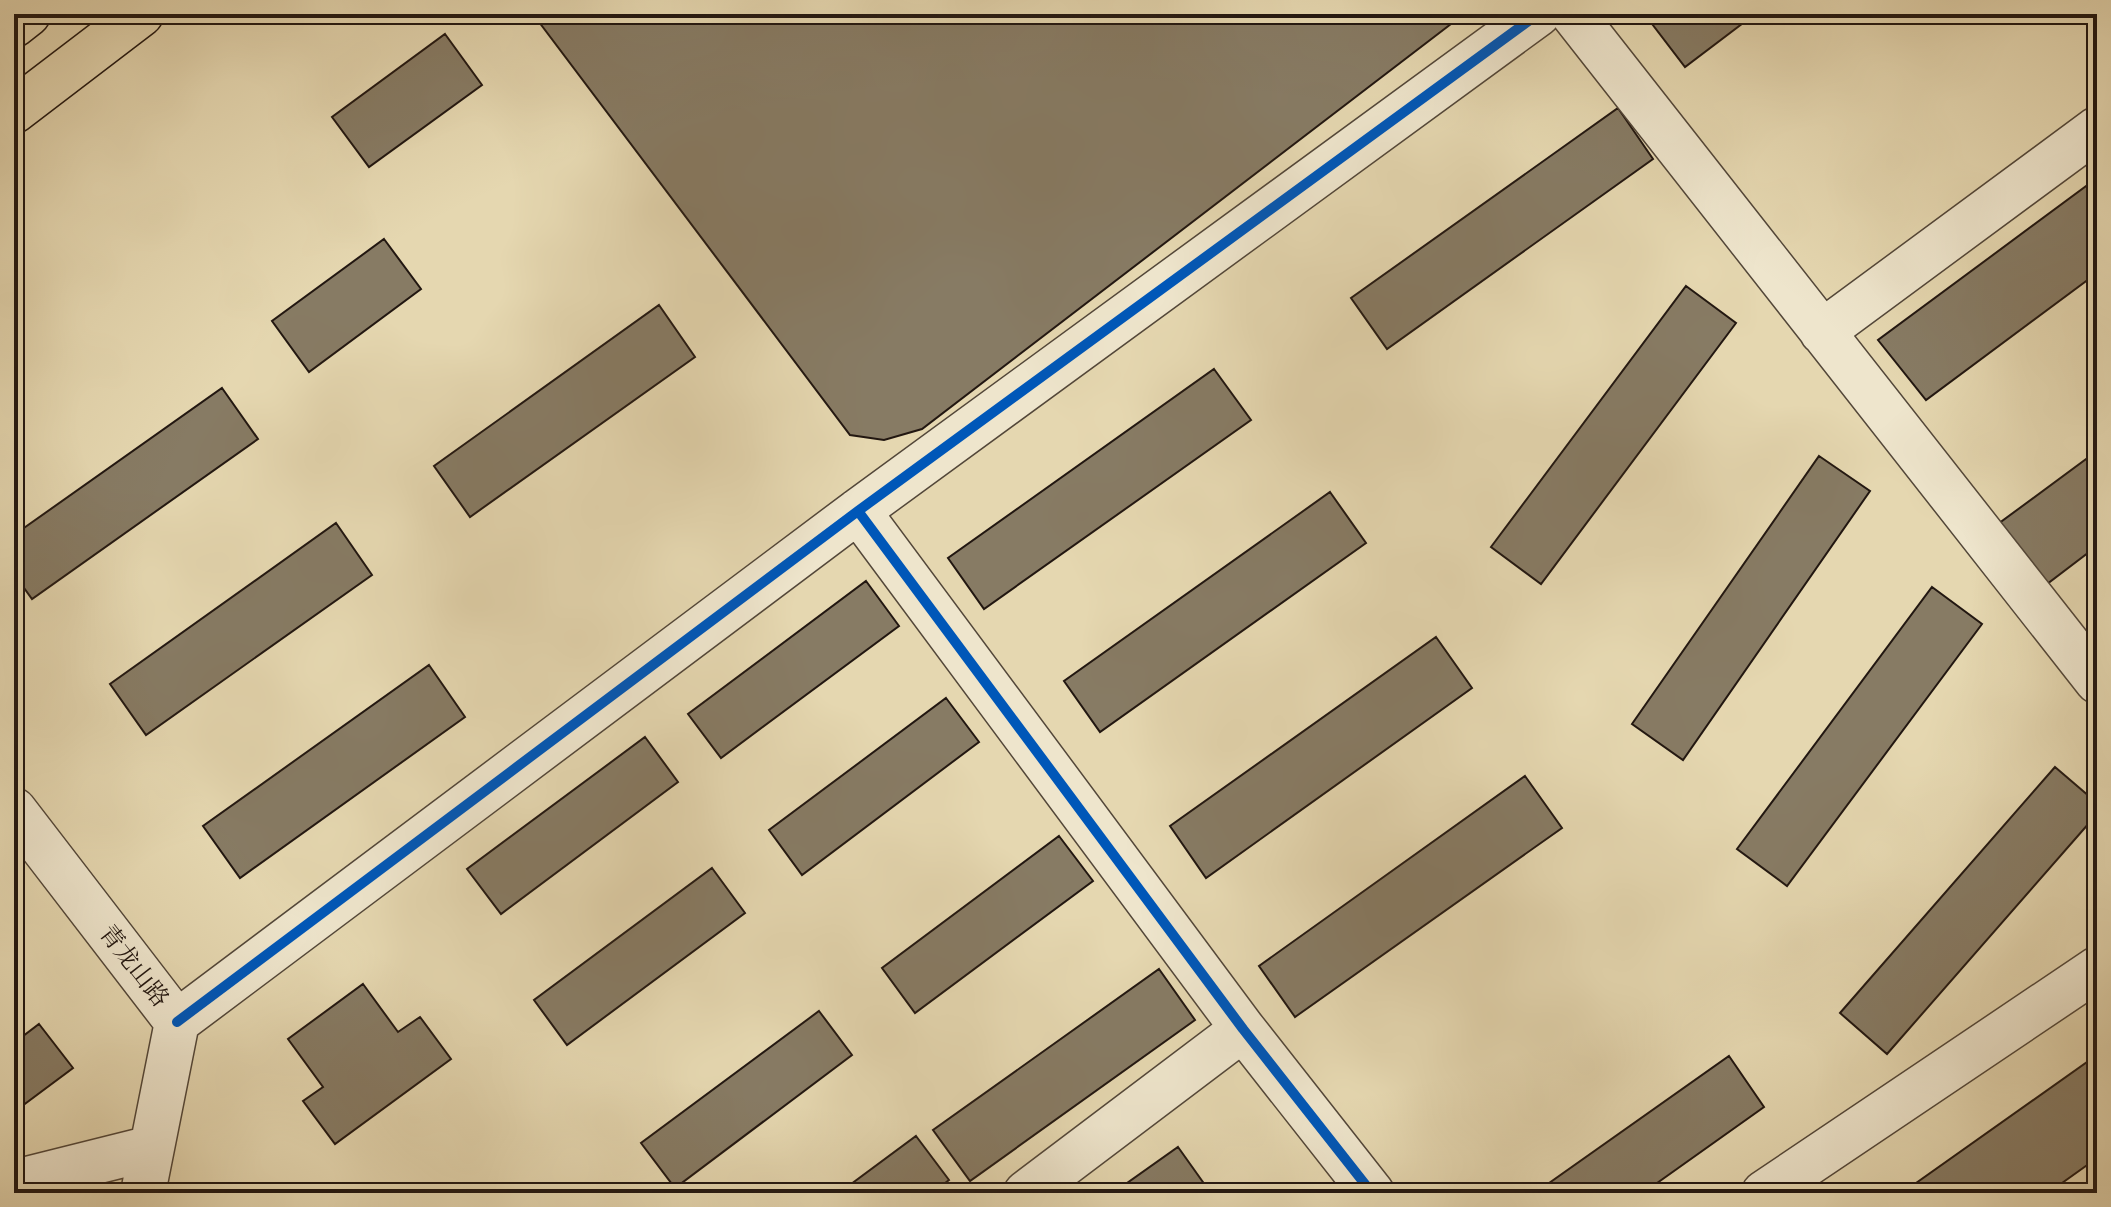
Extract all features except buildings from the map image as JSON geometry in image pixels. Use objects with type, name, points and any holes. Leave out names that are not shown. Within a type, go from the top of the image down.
[{"type":"main road","points":[[14,25],[28,14]]},
{"type":"main road","points":[[14,111],[141,14]]},
{"type":"street","points":[[177,1022],[858,511],[1538,14]]},
{"type":"street","points":[[1573,14],[2097,681]]},
{"type":"street","points":[[1822,332],[2097,129]]},
{"type":"street","points":[[858,511],[1243,1029],[1372,1193]]},
{"type":"street","name":"青龙山路","points":[[14,810],[177,1022],[143,1193]]},
{"type":"street","points":[[1764,1193],[2097,969]]},
{"type":"street","points":[[1026,1193],[1243,1029]]},
{"type":"street","points":[[14,1185],[23,1180],[151,1148]]},
{"type":"cycle path","points":[[177,1022],[858,511],[1538,14]]},
{"type":"cycle path","points":[[858,511],[1243,1029],[1372,1193]]}]
